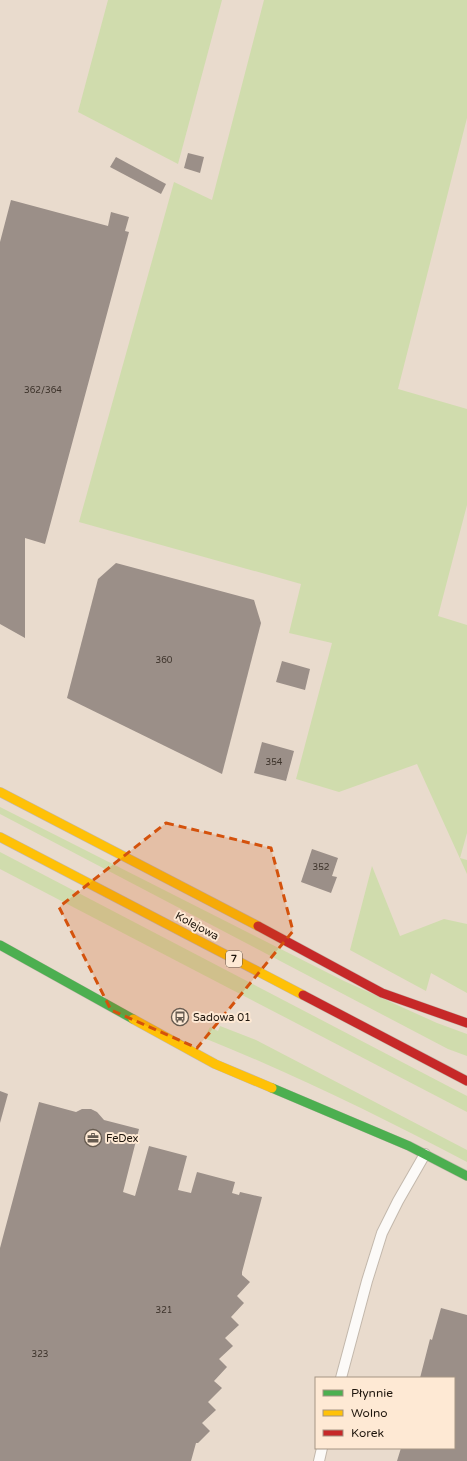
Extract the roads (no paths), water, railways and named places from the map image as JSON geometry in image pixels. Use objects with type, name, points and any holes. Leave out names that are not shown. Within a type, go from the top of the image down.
[{"type":"main road","points":[[0,792],[251,922],[382,993],[467,1023]]},
{"type":"main road","name":"Kolejowa","points":[[0,837],[467,1081]]},
{"type":"main road","points":[[0,945],[215,1064],[402,1142],[467,1176]]},
{"type":"lane","points":[[341,1377],[367,1281],[382,1233],[424,1154]]},
{"type":"lane","points":[[319,1461],[322,1449]]},
{"type":"place","name":"Sadowa 01","points":[[180,1017]]},
{"type":"place","name":"FeDex","points":[[93,1138]]}]
